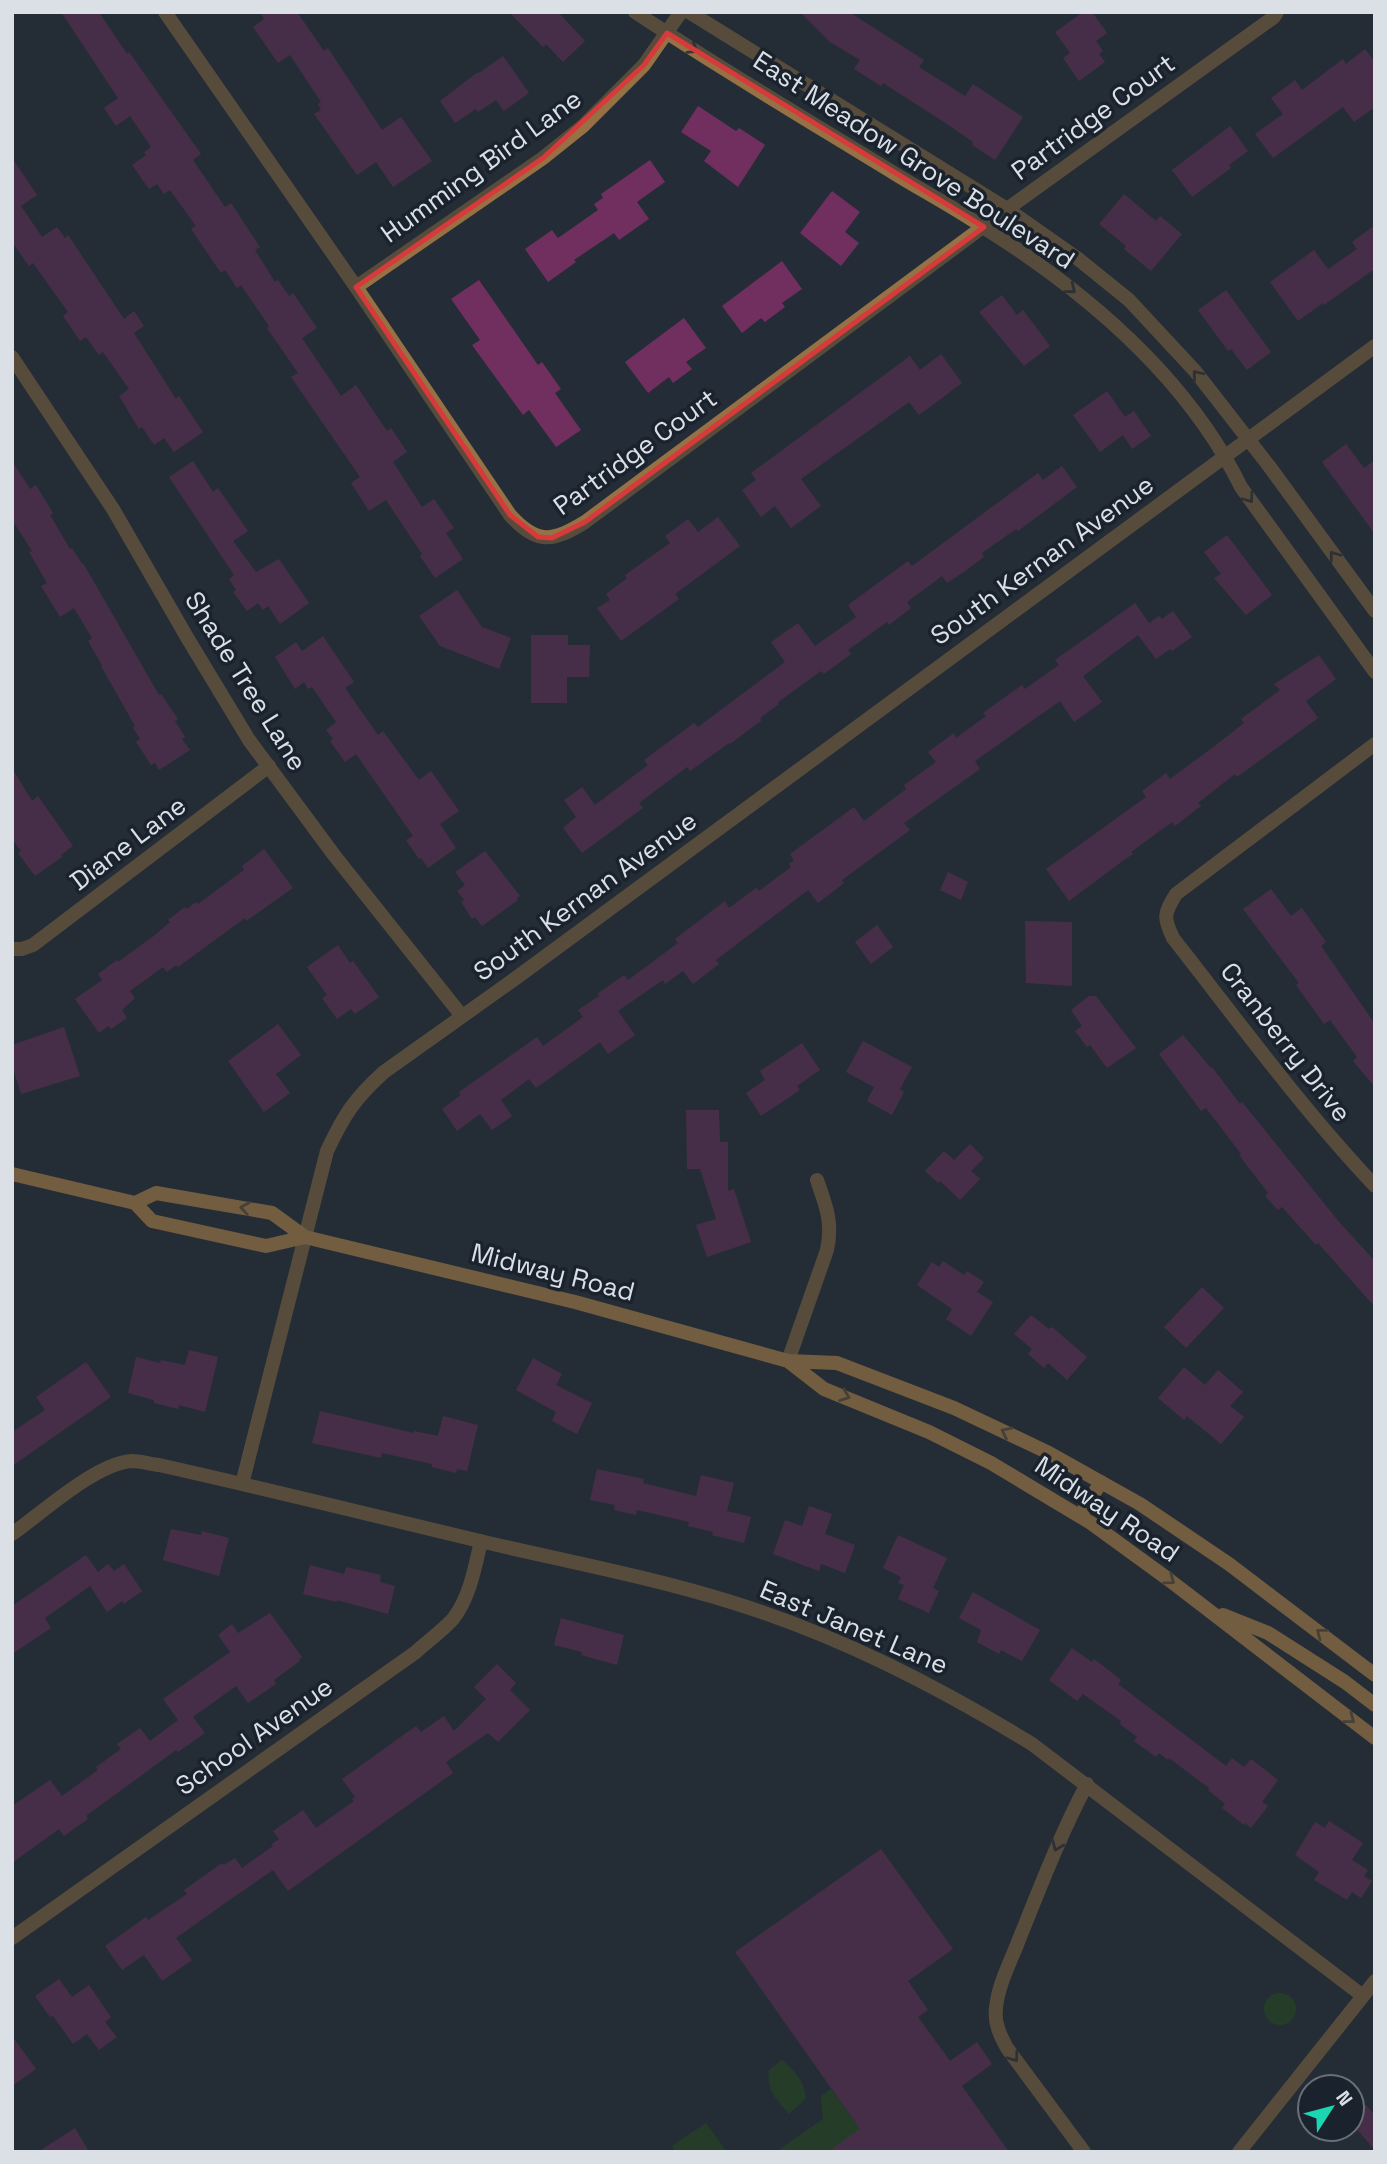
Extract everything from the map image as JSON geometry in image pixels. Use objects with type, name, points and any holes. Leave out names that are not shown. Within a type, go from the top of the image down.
[{"type":"main road","name":"Midway Road","points":[[12,1174],[135,1203],[152,1221],[266,1246],[305,1237]]},
{"type":"main road","name":"Midway Road","points":[[135,1203],[156,1193],[272,1213],[305,1237],[575,1302],[788,1361],[838,1363],[904,1388],[1001,1429],[1140,1504],[1229,1564],[1375,1675]]},
{"type":"main road","name":"Midway Road","points":[[788,1361],[824,1389],[929,1432],[991,1463],[1080,1516],[1129,1549],[1375,1738]]},
{"type":"main road","points":[[1080,1516],[1101,1482]]},
{"type":"main road","points":[[1209,1610],[1268,1633],[1345,1682],[1375,1705]]},
{"type":"street","name":"Partridge Court","points":[[165,12],[510,515],[522,529],[538,537],[552,538],[585,522],[1007,209],[1274,17],[1277,12]]},
{"type":"street","name":"East Meadow Grove Boulevard","points":[[635,12],[984,227],[1062,282],[1121,332],[1163,374],[1226,455],[1241,487],[1375,671]]},
{"type":"street","name":"Humming Bird Lane","points":[[356,287],[543,158],[583,126],[644,65],[681,12]]},
{"type":"street","name":"East Meadow Grove Boulevard","points":[[689,12],[1007,209],[1077,258],[1129,300],[1195,371],[1375,611]]},
{"type":"street","name":"South Kernan Avenue","points":[[242,1484],[327,1151],[350,1106],[384,1072],[1375,346]]},
{"type":"street","name":"Shade Tree Lane","points":[[12,357],[114,509],[249,740],[334,855],[462,1016]]},
{"type":"street","name":"Cranberry Drive","points":[[1375,744],[1176,894],[1166,911],[1166,923],[1173,938],[1286,1083],[1375,1186]]},
{"type":"street","name":"Diane Lane","points":[[12,949],[33,945],[269,766]]},
{"type":"street","points":[[788,1361],[830,1236],[829,1216],[817,1180]]},
{"type":"street","points":[[12,1534],[94,1475],[115,1465],[132,1461],[242,1484]]},
{"type":"street","name":"East Janet Lane","points":[[242,1484],[643,1578],[732,1602],[854,1648],[922,1680],[1032,1744],[1363,1996]]},
{"type":"street","name":"School Avenue","points":[[12,1938],[416,1652],[454,1617],[465,1597],[481,1541]]},
{"type":"street","points":[[1084,2152],[1007,2048],[995,2016],[999,1993],[1013,1955],[1067,1822],[1087,1784]]},
{"type":"street","points":[[1239,2152],[1375,1981]]},
{"type":"highlighted area","points":[[667,33],[984,227],[585,522],[552,538],[538,537],[510,515],[356,287],[543,158],[644,65]]},
{"type":"green space","points":[[1280,1993],[1291,1998],[1296,2009],[1291,2020],[1280,2025],[1269,2020],[1264,2009],[1269,1998]]},
{"type":"green space","points":[[782,2060],[798,2077],[806,2098],[789,2114],[773,2094],[768,2077],[769,2070]]},
{"type":"green space","points":[[831,2089],[860,2129],[841,2152],[776,2152],[823,2119],[821,2096]]},
{"type":"green space","points":[[706,2123],[727,2152],[676,2152],[672,2146]]},
{"type":"building","points":[[61,12],[99,12],[127,54],[129,52],[201,154],[193,160],[225,207],[231,203],[260,247],[255,250],[275,282],[278,280],[289,296],[293,293],[317,328],[302,338],[341,396],[356,385],[387,431],[391,428],[407,452],[393,462],[422,507],[434,499],[454,528],[446,533],[463,559],[435,578],[386,500],[369,511],[351,483],[360,477],[291,377],[298,373],[241,285],[237,288],[225,270],[221,273],[191,229],[196,226],[170,190],[164,194],[157,184],[149,189],[132,165],[146,155],[144,152],[151,147],[130,116],[116,126],[104,108],[118,98]]},
{"type":"building","points":[[260,12],[297,12],[324,51],[328,48],[382,130],[401,117],[432,161],[393,187],[376,162],[357,175],[314,114],[321,110],[318,104],[321,102],[290,55],[278,63],[253,27],[264,19]]},
{"type":"building","points":[[509,12],[558,12],[585,41],[563,62],[546,44],[543,47]]},
{"type":"building","points":[[800,12],[849,12],[924,60],[919,67],[965,96],[973,84],[1023,117],[995,160],[947,124],[883,83],[881,86],[854,69],[860,60],[830,42]]},
{"type":"building","points":[[1083,12],[1092,12],[1107,33],[1096,41],[1103,51],[1099,54],[1105,62],[1079,81],[1063,58],[1070,53],[1055,32]]},
{"type":"building","points":[[1365,49],[1375,62],[1375,107],[1354,122],[1343,107],[1273,158],[1255,134],[1283,114],[1271,98],[1295,80],[1302,90],[1343,59],[1346,64]]},
{"type":"building","points":[[503,56],[529,93],[504,111],[496,100],[455,123],[440,101]]},
{"type":"building","points":[[698,106],[736,131],[739,128],[765,145],[738,187],[704,161],[711,151],[681,132]]},
{"type":"building","points":[[1230,126],[1248,151],[1229,165],[1231,168],[1192,197],[1172,170]]},
{"type":"building","points":[[12,158],[37,195],[21,206],[42,237],[57,227],[65,238],[68,235],[124,319],[134,311],[144,326],[134,333],[176,399],[179,396],[203,432],[174,452],[164,438],[154,445],[142,427],[139,429],[119,396],[129,389],[103,352],[99,355],[86,337],[80,341],[63,316],[68,312],[33,263],[29,266],[12,242]]},
{"type":"building","points":[[650,160],[665,182],[637,202],[649,219],[619,240],[614,233],[574,260],[576,262],[548,282],[525,249],[552,230],[558,238],[598,210],[594,204],[603,198],[601,194]]},
{"type":"building","points":[[832,191],[860,212],[845,232],[859,243],[841,266],[800,233]]},
{"type":"building","points":[[1124,194],[1156,221],[1160,216],[1182,234],[1151,271],[1099,224]]},
{"type":"building","points":[[1375,225],[1375,273],[1373,270],[1298,321],[1270,282],[1314,250],[1328,269],[1357,249],[1352,242]]},
{"type":"building","points":[[782,261],[802,289],[782,303],[785,307],[765,322],[761,318],[742,333],[722,306]]},
{"type":"building","points":[[479,280],[538,365],[542,362],[561,389],[555,393],[581,430],[556,447],[529,410],[523,415],[472,345],[480,340],[451,299]]},
{"type":"building","points":[[1226,290],[1271,352],[1247,370],[1231,349],[1228,351],[1198,310]]},
{"type":"building","points":[[1002,295],[1017,315],[1023,310],[1050,346],[1024,366],[979,312]]},
{"type":"building","points":[[684,318],[706,348],[686,362],[692,369],[673,383],[669,377],[648,393],[625,362]]},
{"type":"building","points":[[941,354],[962,383],[919,415],[909,402],[801,479],[821,506],[791,528],[775,506],[761,517],[742,490],[756,480],[751,473],[910,356],[920,370]]},
{"type":"building","points":[[1107,391],[1125,417],[1134,411],[1151,436],[1132,449],[1123,435],[1100,452],[1073,415]]},
{"type":"building","points":[[1346,444],[1364,468],[1375,460],[1375,534],[1322,462]]},
{"type":"building","points":[[12,461],[30,489],[36,485],[70,549],[72,548],[83,563],[159,695],[161,694],[178,719],[175,721],[190,750],[159,770],[155,763],[151,765],[136,742],[140,739],[133,728],[135,726],[88,641],[92,638],[74,608],[60,617],[41,586],[47,583],[29,552],[32,551],[12,520]]},
{"type":"building","points":[[193,461],[213,492],[218,488],[248,531],[233,541],[256,572],[279,559],[309,603],[280,624],[268,606],[263,610],[258,603],[247,611],[233,592],[236,590],[229,579],[234,575],[169,477]]},
{"type":"building","points":[[1062,466],[1077,487],[1018,531],[1016,529],[982,553],[984,557],[947,583],[942,576],[907,602],[911,608],[889,625],[887,622],[848,650],[851,654],[824,674],[821,671],[777,703],[779,704],[760,718],[762,720],[730,744],[690,771],[687,767],[639,803],[643,808],[582,853],[563,828],[576,817],[564,800],[582,787],[595,805],[648,765],[644,760],[694,723],[698,727],[785,662],[771,642],[798,623],[815,646],[856,617],[848,605],[908,561],[912,566],[1038,473],[1043,480]]},
{"type":"building","points":[[718,517],[740,546],[675,594],[679,599],[621,641],[597,608],[610,600],[606,594],[627,578],[625,575],[670,543],[665,536],[688,519],[698,532]]},
{"type":"building","points":[[1227,535],[1272,595],[1246,615],[1214,578],[1221,574],[1204,552]]},
{"type":"building","points":[[457,590],[482,627],[511,638],[499,669],[440,646],[419,616]]},
{"type":"building","points":[[1135,603],[1149,623],[1159,616],[1162,619],[1173,611],[1192,637],[1156,659],[1138,635],[1083,676],[1102,702],[1074,722],[1060,701],[975,761],[980,769],[904,823],[910,830],[842,880],[844,883],[818,903],[808,890],[716,960],[719,964],[693,984],[683,971],[665,984],[663,980],[618,1011],[635,1035],[608,1054],[600,1042],[536,1088],[529,1079],[501,1100],[512,1116],[492,1130],[480,1114],[457,1131],[442,1109],[461,1095],[459,1092],[537,1037],[543,1046],[583,1017],[578,1010],[599,996],[597,994],[624,975],[628,980],[678,943],[675,939],[725,901],[729,908],[756,888],[759,891],[791,867],[789,864],[794,860],[790,854],[854,807],[864,821],[906,789],[904,785],[936,762],[928,752],[954,733],[956,738],[986,716],[983,713],[1022,685],[1025,689],[1059,665],[1055,660]]},
{"type":"building","points":[[531,635],[568,635],[568,645],[590,645],[589,677],[567,677],[567,703],[531,703]]},
{"type":"building","points":[[323,636],[354,682],[345,688],[378,735],[383,731],[419,780],[431,771],[459,811],[440,824],[456,848],[428,868],[406,840],[413,836],[356,754],[345,762],[330,741],[333,739],[326,730],[336,722],[312,687],[308,689],[304,682],[295,689],[275,657],[296,642],[302,651]]},
{"type":"building","points":[[1319,655],[1336,679],[1306,701],[1318,718],[1237,777],[1235,774],[1198,803],[1201,806],[1175,826],[1172,822],[1069,901],[1046,869],[1146,797],[1142,791],[1166,773],[1170,779],[1216,745],[1244,723],[1241,719],[1280,690],[1274,684]]},
{"type":"building","points":[[12,768],[32,801],[38,796],[73,846],[35,876],[18,853],[21,851],[12,839]]},
{"type":"building","points":[[264,849],[293,888],[246,921],[245,918],[178,967],[176,965],[167,972],[163,967],[130,991],[135,998],[122,1010],[127,1018],[111,1029],[108,1026],[99,1033],[75,999],[102,980],[98,974],[155,935],[185,907],[187,909],[196,902],[198,904],[244,870],[242,866]]},
{"type":"building","points":[[485,851],[520,896],[482,926],[475,917],[472,919],[461,902],[464,900],[457,891],[465,885],[455,872]]},
{"type":"building","points":[[948,872],[968,882],[961,900],[940,890]]},
{"type":"building","points":[[1271,889],[1291,916],[1302,908],[1326,942],[1321,946],[1375,1024],[1375,1087],[1353,1061],[1357,1057],[1330,1020],[1324,1024],[1296,985],[1299,983],[1243,909]]},
{"type":"building","points":[[1025,921],[1072,922],[1072,986],[1026,983]]},
{"type":"building","points":[[877,925],[893,947],[871,964],[855,942]]},
{"type":"building","points":[[338,945],[379,997],[355,1014],[351,1009],[337,1019],[322,998],[327,995],[307,967]]},
{"type":"building","points":[[1089,996],[1096,996],[1136,1048],[1107,1068],[1090,1045],[1087,1047],[1075,1031],[1082,1026],[1071,1010]]},
{"type":"building","points":[[278,1024],[301,1055],[276,1074],[290,1093],[264,1112],[228,1061]]},
{"type":"building","points":[[64,1027],[80,1076],[21,1094],[12,1065],[12,1045]]},
{"type":"building","points":[[1183,1035],[1375,1261],[1375,1307],[1318,1243],[1316,1245],[1282,1207],[1278,1210],[1265,1196],[1268,1193],[1239,1155],[1241,1154],[1206,1108],[1201,1111],[1159,1054]]},
{"type":"building","points":[[863,1041],[912,1067],[900,1089],[904,1092],[892,1115],[867,1101],[874,1087],[846,1072]]},
{"type":"building","points":[[802,1043],[820,1070],[797,1086],[800,1090],[761,1116],[746,1093],[765,1080],[760,1071]]},
{"type":"building","points":[[686,1110],[719,1110],[720,1142],[728,1142],[728,1191],[734,1189],[751,1242],[707,1257],[696,1225],[716,1219],[700,1169],[687,1169]]},
{"type":"building","points":[[970,1144],[984,1158],[971,1171],[980,1179],[960,1200],[925,1171],[944,1151],[954,1160]]},
{"type":"building","points":[[943,1261],[964,1275],[967,1271],[984,1282],[977,1292],[993,1302],[971,1336],[946,1319],[952,1309],[917,1285],[932,1262],[939,1267]]},
{"type":"building","points":[[1202,1287],[1224,1308],[1186,1348],[1164,1327]]},
{"type":"building","points":[[1031,1315],[1049,1329],[1052,1327],[1087,1357],[1067,1380],[1048,1363],[1044,1368],[1028,1354],[1032,1349],[1014,1334]]},
{"type":"building","points":[[189,1350],[218,1357],[205,1412],[179,1405],[178,1409],[128,1393],[136,1357],[185,1365]]},
{"type":"building","points":[[533,1358],[562,1374],[556,1385],[592,1403],[577,1434],[552,1421],[556,1412],[516,1390]]},
{"type":"building","points":[[86,1362],[111,1397],[12,1466],[12,1432],[45,1410],[36,1397]]},
{"type":"building","points":[[1184,1367],[1205,1385],[1218,1370],[1243,1392],[1230,1406],[1244,1417],[1221,1444],[1187,1416],[1184,1420],[1158,1398]]},
{"type":"building","points":[[320,1411],[438,1436],[443,1416],[478,1425],[467,1471],[457,1469],[456,1473],[432,1467],[432,1464],[382,1453],[381,1458],[312,1443]]},
{"type":"building","points":[[597,1469],[644,1479],[643,1483],[696,1496],[701,1475],[734,1483],[727,1511],[751,1517],[744,1543],[688,1526],[689,1522],[637,1510],[636,1515],[614,1510],[615,1505],[590,1500]]},
{"type":"building","points":[[809,1506],[832,1514],[825,1534],[855,1545],[845,1573],[821,1564],[819,1571],[773,1554],[785,1520],[802,1526]]},
{"type":"building","points":[[171,1529],[201,1535],[202,1531],[229,1538],[219,1576],[163,1560]]},
{"type":"building","points":[[898,1535],[947,1558],[933,1588],[939,1591],[929,1613],[898,1599],[904,1585],[898,1583],[901,1577],[883,1568]]},
{"type":"building","points":[[86,1555],[98,1572],[108,1564],[114,1571],[124,1564],[142,1591],[107,1612],[90,1586],[45,1618],[51,1628],[12,1654],[12,1606]]},
{"type":"building","points":[[310,1565],[344,1574],[346,1567],[381,1575],[380,1582],[395,1586],[388,1614],[303,1594]]},
{"type":"building","points":[[973,1592],[1040,1630],[1022,1661],[1001,1650],[999,1654],[977,1642],[981,1630],[959,1618]]},
{"type":"building","points":[[270,1613],[302,1657],[300,1661],[274,1680],[276,1684],[248,1703],[236,1686],[193,1717],[205,1733],[178,1752],[176,1750],[86,1816],[88,1819],[64,1836],[59,1829],[12,1863],[12,1806],[50,1780],[62,1796],[98,1770],[96,1767],[121,1749],[117,1744],[140,1728],[150,1741],[178,1720],[163,1699],[230,1652],[218,1635],[232,1624],[238,1633]]},
{"type":"building","points":[[561,1618],[624,1635],[617,1665],[554,1645]]},
{"type":"building","points":[[1072,1648],[1092,1662],[1094,1659],[1121,1680],[1118,1684],[1226,1766],[1232,1758],[1244,1767],[1251,1759],[1278,1780],[1262,1802],[1268,1806],[1251,1828],[1222,1808],[1225,1804],[1208,1790],[1209,1788],[1169,1758],[1168,1760],[1159,1753],[1156,1757],[1134,1741],[1137,1737],[1120,1724],[1121,1721],[1083,1694],[1077,1701],[1049,1680]]},
{"type":"building","points":[[497,1664],[516,1683],[510,1690],[530,1710],[498,1742],[488,1733],[446,1762],[453,1773],[288,1891],[273,1870],[228,1901],[176,1938],[192,1960],[162,1981],[144,1955],[122,1970],[105,1946],[146,1917],[148,1920],[187,1894],[184,1890],[222,1863],[224,1865],[235,1858],[242,1868],[279,1839],[273,1831],[303,1810],[316,1828],[354,1801],[352,1799],[355,1797],[342,1779],[416,1726],[421,1732],[444,1716],[454,1731],[486,1699],[474,1687]]},
{"type":"building","points":[[1329,1821],[1363,1843],[1352,1860],[1368,1870],[1364,1876],[1372,1881],[1361,1898],[1352,1892],[1347,1900],[1314,1880],[1319,1872],[1295,1855],[1315,1822],[1325,1828]]},
{"type":"building","points":[[881,1849],[953,1949],[908,1981],[928,2010],[918,2017],[950,2061],[977,2042],[992,2064],[962,2086],[1009,2152],[828,2152],[860,2129],[735,1952]]},
{"type":"building","points":[[59,1979],[72,1997],[89,1985],[111,2017],[105,2022],[117,2037],[99,2050],[87,2034],[73,2044],[35,1996]]},
{"type":"building","points":[[12,2036],[36,2069],[12,2086]]},
{"type":"building","points":[[1366,2105],[1375,2115],[1375,2150],[1366,2140]]},
{"type":"building","points":[[75,2128],[89,2152],[38,2152]]}]
